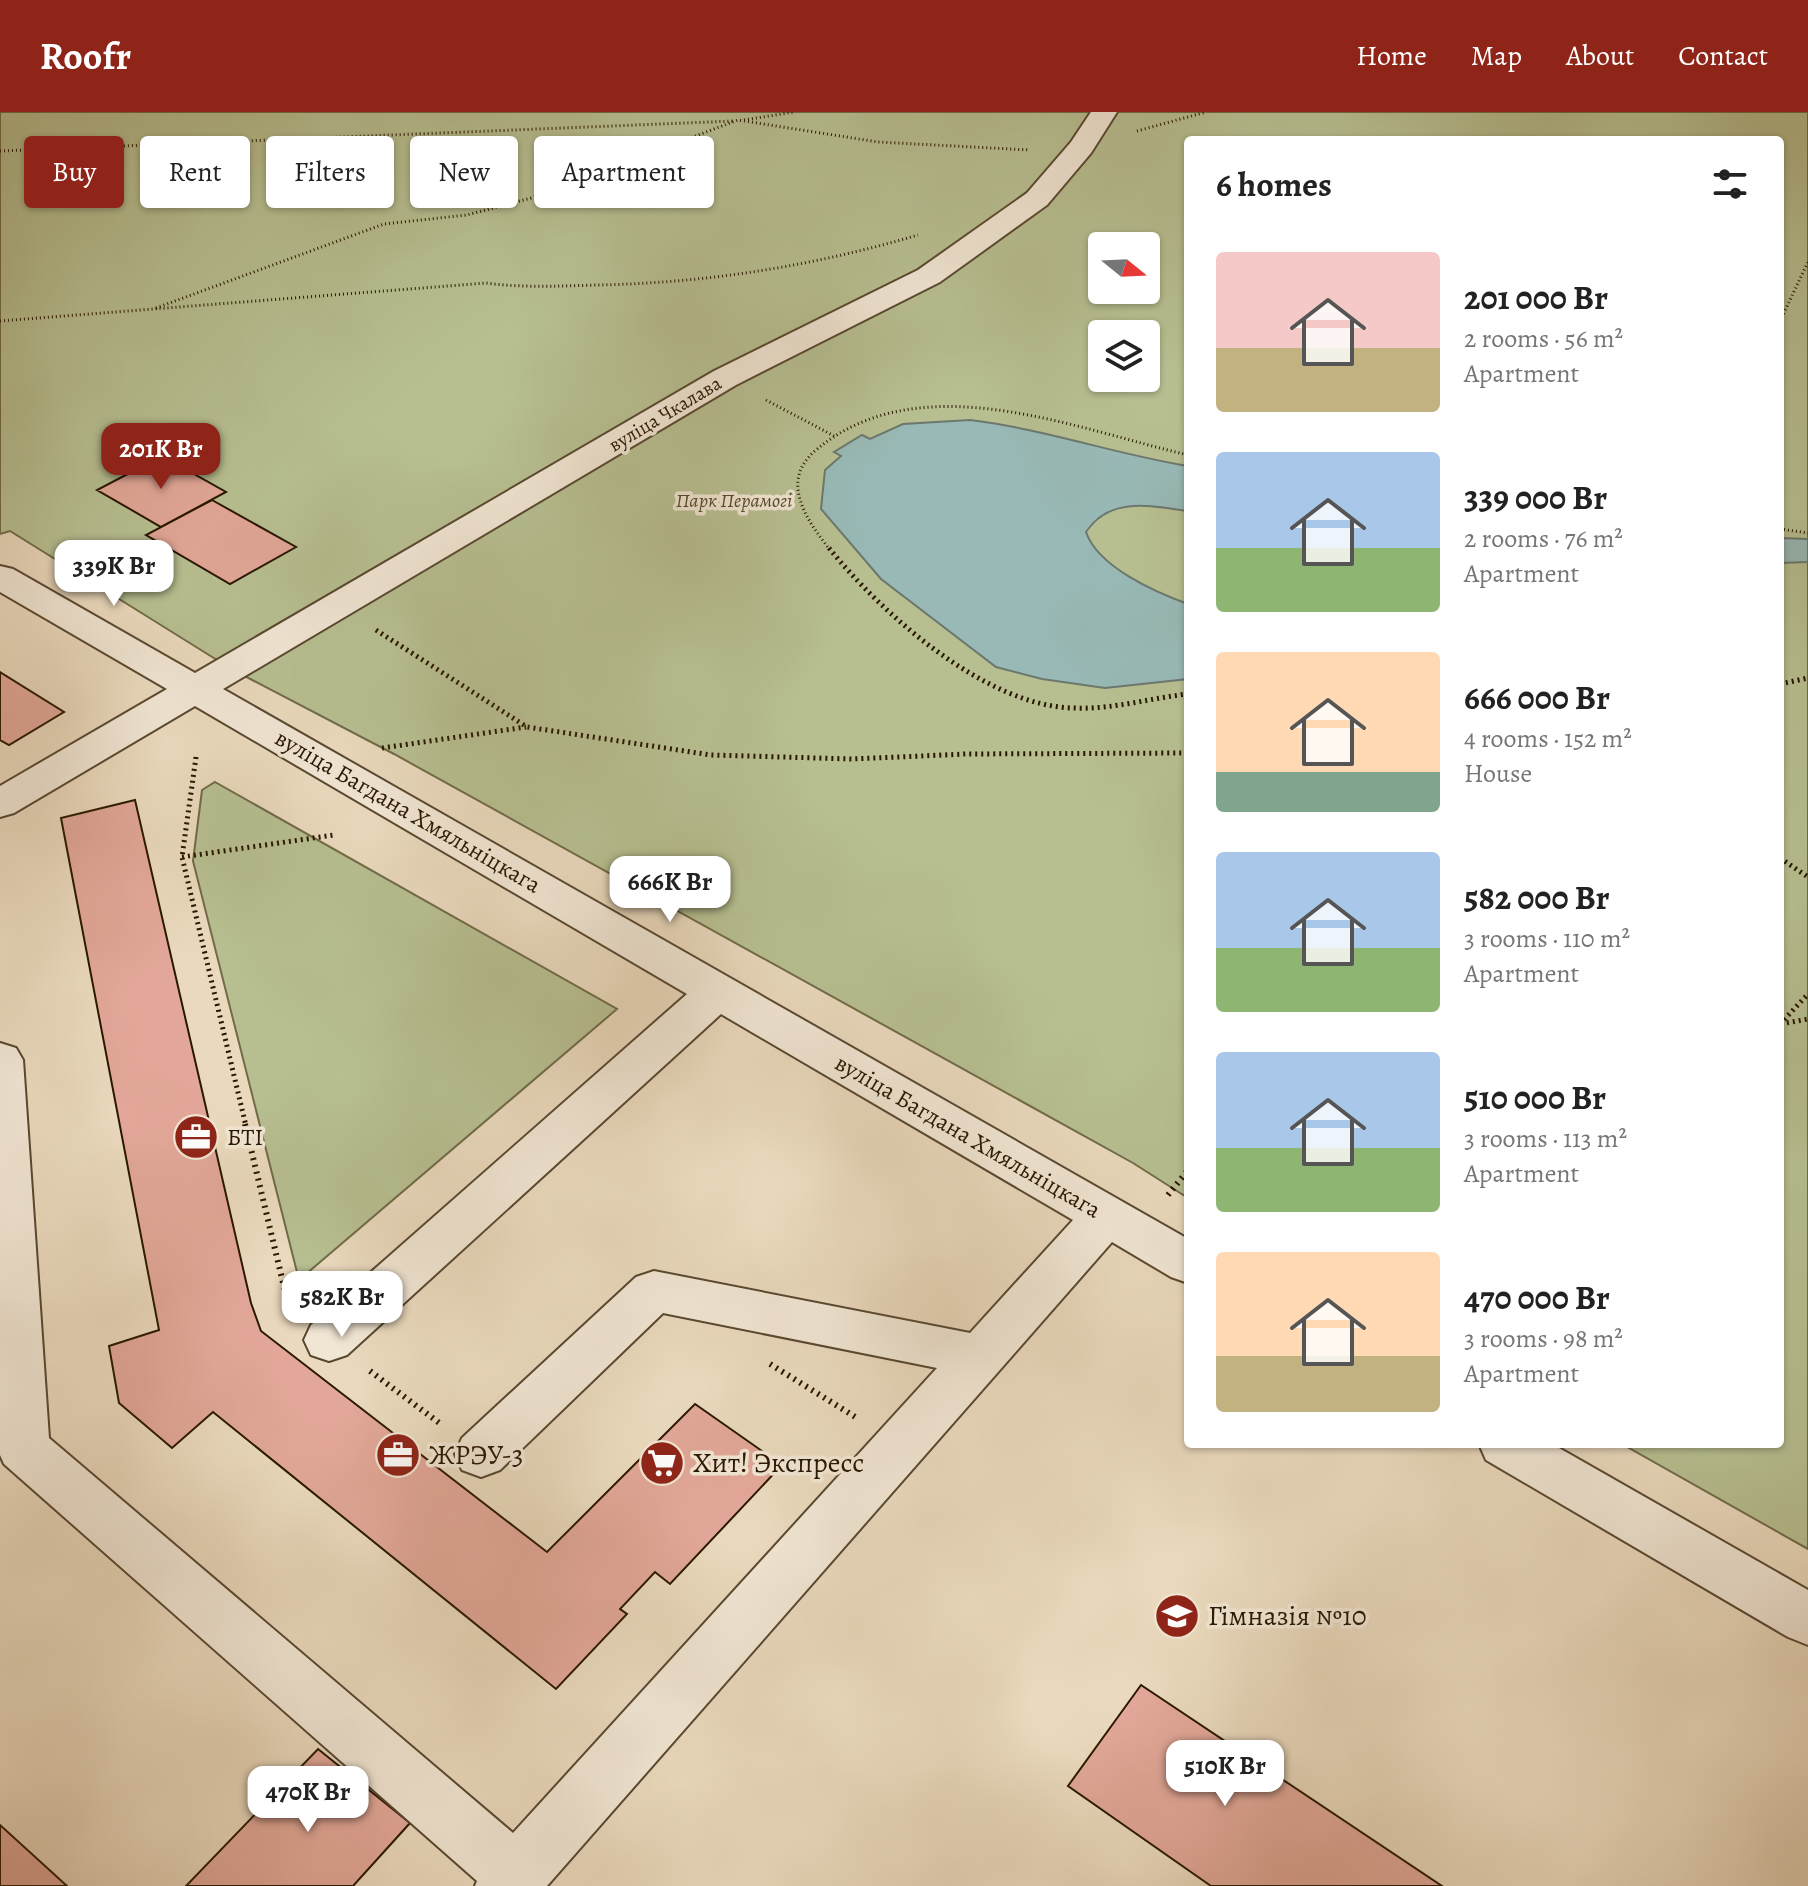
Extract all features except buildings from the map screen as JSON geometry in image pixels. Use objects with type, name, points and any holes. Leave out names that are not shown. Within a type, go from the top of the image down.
[{"type":"street","name":"вуліца Чкалава","points":[[1,802],[199,690],[725,378],[929,276],[1037,199],[1081,147],[1104,112]]},
{"type":"street","name":"вуліца Багдана Хмяльніцкага","points":[[0,577],[1184,1261]]},
{"type":"street","points":[[329,1340],[719,991]]},
{"type":"street","points":[[0,1060],[23,1448],[511,1880],[1106,1216]]},
{"type":"street","points":[[481,1454],[654,1291],[981,1356]]},
{"type":"street","points":[[1512,1448],[1808,1619]]},
{"type":"path","points":[[0,151],[738,120],[794,112]]},
{"type":"path","points":[[156,308],[269,269],[384,224],[467,215],[531,198],[738,120],[810,134],[878,142],[1037,150]]},
{"type":"path","points":[[0,321],[156,308],[266,303],[486,283],[517,287],[670,284],[837,259],[920,235]]},
{"type":"path","points":[[1784,313],[1808,262]]},
{"type":"path","points":[[764,399],[836,437]]},
{"type":"path","points":[[1184,454],[1047,419],[930,408],[885,415],[836,437],[810,453],[796,477],[798,507],[860,584],[938,651],[981,680],[1035,703],[1086,710],[1184,695]]},
{"type":"path","points":[[1784,530],[1808,533]]},
{"type":"path","points":[[340,607],[527,727]]},
{"type":"path","points":[[1784,683],[1808,678]]},
{"type":"path","points":[[369,750],[527,727],[711,755],[852,759],[966,754],[1184,753]]},
{"type":"path","points":[[196,757],[182,857],[285,1291],[329,1340],[481,1454]]},
{"type":"path","points":[[182,857],[334,835]]},
{"type":"path","points":[[1784,861],[1808,877]]},
{"type":"path","points":[[1784,1020],[1808,994]]},
{"type":"path","points":[[1784,1023],[1808,1019]]},
{"type":"path","points":[[1168,1195],[1184,1175]]},
{"type":"green space","name":"Парк Перамогі","points":[[0,112],[1808,112],[1808,1549],[1629,1448],[1784,1448],[1784,136],[1184,136],[1184,1195],[1133,1163],[394,754],[233,670],[10,531],[0,534]]},
{"type":"green space","points":[[215,782],[617,1009],[299,1280],[193,861],[202,790]]},
{"type":"water","points":[[970,420],[998,424],[1184,465],[1184,511],[1145,506],[1119,508],[1096,521],[1086,532],[1092,545],[1115,567],[1144,585],[1184,602],[1184,679],[1105,688],[1042,679],[996,667],[881,579],[821,509],[825,470],[841,456],[834,452],[862,435],[870,439],[903,424]]},
{"type":"water","points":[[1784,538],[1808,539],[1808,562],[1784,563]]},
{"type":"place","name":"БТІ","points":[[196,1137]]},
{"type":"place","name":"ЖРЭУ-3","points":[[398,1455]]},
{"type":"place","name":"Хит! Экспресс","points":[[662,1463]]},
{"type":"place","name":"Гімназія №10","points":[[1177,1616]]}]
